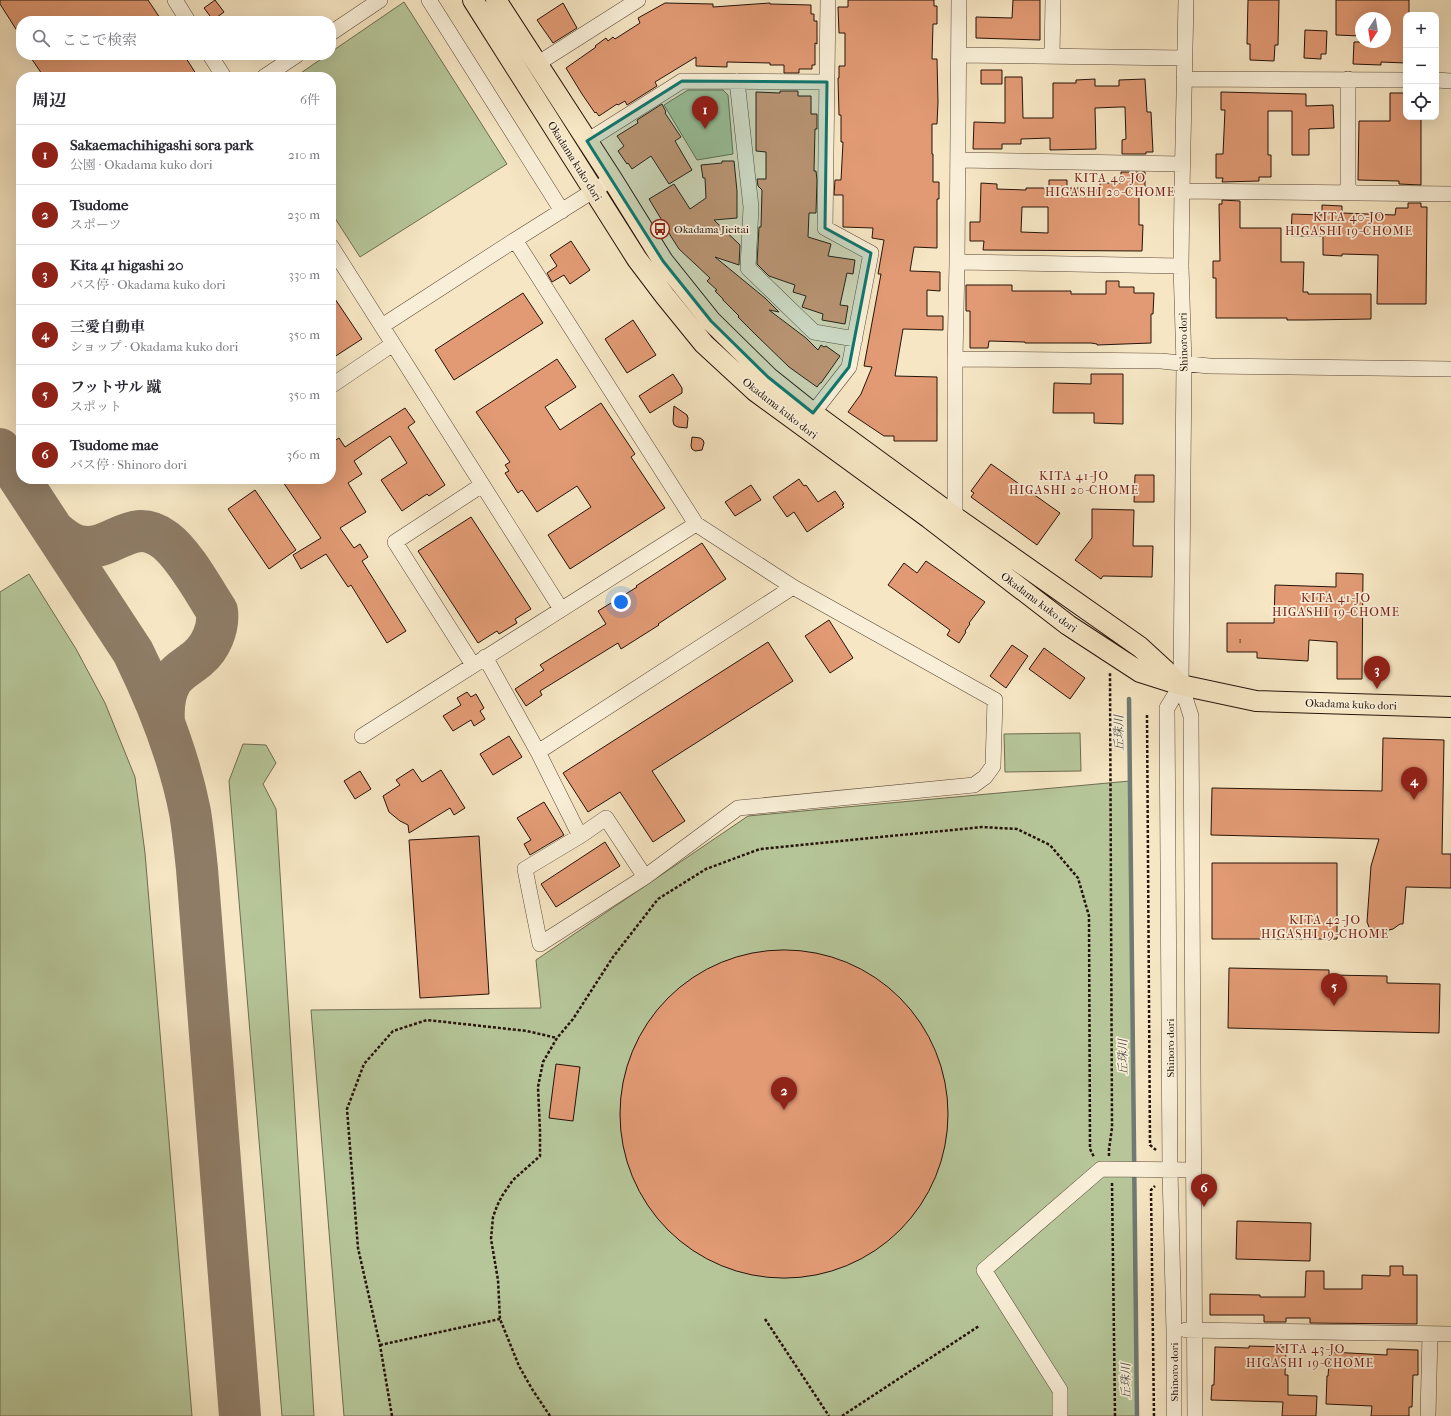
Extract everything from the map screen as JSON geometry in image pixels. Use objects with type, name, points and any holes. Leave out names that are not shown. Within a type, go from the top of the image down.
[{"type":"main road","name":"Okadama kuko dori","points":[[473,0],[637,259],[704,344],[755,391],[949,523]]},
{"type":"main road","name":"Okadama kuko dori","points":[[496,0],[612,179],[663,261],[712,321],[768,378],[949,523],[1068,625],[1140,672],[1182,685],[1256,701],[1451,707]]},
{"type":"street","points":[[175,0],[185,16]]},
{"type":"street","points":[[336,28],[362,5],[380,0]]},
{"type":"street","points":[[429,0],[562,211]]},
{"type":"street","points":[[537,64],[638,0]]},
{"type":"street","points":[[813,413],[849,366],[871,253],[825,228],[828,0]]},
{"type":"street","points":[[949,523],[957,262],[959,0]]},
{"type":"street","points":[[1052,56],[1053,0]]},
{"type":"street","name":"Shinoro dori","points":[[1186,0],[1182,164],[1184,364],[1182,685],[1191,716],[1195,1416]]},
{"type":"street","points":[[959,55],[1184,58]]},
{"type":"street","points":[[213,60],[221,72]]},
{"type":"street","points":[[272,72],[290,60]]},
{"type":"street","points":[[1184,79],[1403,80]]},
{"type":"street","points":[[1348,79],[1348,192]]},
{"type":"street","points":[[1439,80],[1451,81]]},
{"type":"street","points":[[587,141],[682,81],[827,82]]},
{"type":"street","points":[[737,81],[751,207],[748,268],[814,332],[855,339]]},
{"type":"street","points":[[958,160],[1182,164]]},
{"type":"street","points":[[382,326],[612,179]]},
{"type":"street","points":[[1182,191],[1451,194]]},
{"type":"street","points":[[515,240],[696,524],[793,587],[995,700],[992,766],[985,777],[974,785],[738,808],[645,877],[540,944],[525,869],[580,836],[606,818],[645,877]]},
{"type":"street","points":[[336,254],[562,609]]},
{"type":"street","points":[[957,262],[1182,266]]},
{"type":"street","points":[[336,383],[393,344]]},
{"type":"street","points":[[955,359],[1161,361],[1209,366],[1451,369]]},
{"type":"street","points":[[482,484],[395,542],[479,661],[538,752],[580,836]]},
{"type":"street","points":[[362,736],[696,524]]},
{"type":"street","points":[[538,752],[793,587]]},
{"type":"street","name":"Shinoro dori","points":[[1174,1416],[1174,1331],[1170,1170],[1167,708],[1182,685]]},
{"type":"street","points":[[1060,1416],[1060,1390],[984,1270],[1101,1169],[1126,1169],[1157,1176],[1170,1170],[1194,1170]]},
{"type":"street","points":[[1174,1331],[1195,1330],[1451,1334]]},
{"type":"street","points":[[1428,1416],[1430,1334]]},
{"type":"path","points":[[1109,1149],[1112,1128],[1110,665]]},
{"type":"path","points":[[1147,715],[1150,1145],[1160,1153]]},
{"type":"path","points":[[550,1416],[519,1366],[500,1319],[498,1280],[491,1239],[493,1217],[497,1206],[513,1180],[540,1156],[538,1087],[543,1062],[557,1038],[573,1019],[613,957],[658,899],[706,869],[760,849],[982,827],[1017,829],[1050,844],[1078,878],[1089,916],[1090,1149]]},
{"type":"path","points":[[392,1416],[380,1345],[358,1248],[347,1109],[364,1064],[393,1031],[427,1020],[527,1031],[557,1038]]},
{"type":"path","points":[[1154,1416],[1151,1190],[1157,1176]]},
{"type":"path","points":[[1112,1186],[1115,1416]]},
{"type":"path","points":[[380,1345],[500,1319]]},
{"type":"path","points":[[765,1319],[829,1416]]},
{"type":"path","points":[[842,1416],[978,1326]]},
{"type":"highlighted area","points":[[682,81],[827,82],[825,228],[871,253],[849,367],[813,413],[768,377],[711,321],[663,261],[587,141]]},
{"type":"green space","points":[[404,2],[507,164],[360,257],[336,220],[336,72],[302,72],[320,60],[336,60],[336,49]]},
{"type":"green space","points":[[688,90],[723,90],[728,95],[733,154],[697,160],[664,105]]},
{"type":"green space","points":[[29,574],[76,649],[105,703],[135,777],[145,853],[192,1416],[0,1416],[0,592]]},
{"type":"green space","points":[[1080,733],[1081,771],[1005,772],[1004,734]]},
{"type":"green space","points":[[243,744],[266,745],[276,763],[263,784],[276,809],[314,1416],[282,1416],[229,781]]},
{"type":"green space","points":[[1130,781],[1137,1416],[344,1416],[311,1010],[541,1008],[536,960],[748,816]]},
{"type":"building","points":[[0,0],[148,0],[159,16],[16,16],[16,29],[0,4]]},
{"type":"building","points":[[215,0],[224,12],[218,16],[210,16],[204,8]]},
{"type":"building","points":[[848,0],[934,0],[934,6],[937,6],[937,24],[933,24],[932,59],[937,59],[938,102],[937,124],[932,124],[932,154],[933,182],[939,182],[939,199],[937,199],[937,248],[914,247],[910,271],[940,272],[940,291],[927,290],[927,316],[943,316],[943,330],[903,329],[895,376],[937,377],[937,441],[894,441],[894,436],[884,436],[848,412],[861,394],[872,367],[864,366],[881,274],[878,274],[884,240],[872,238],[873,228],[843,227],[843,195],[834,195],[835,180],[841,180],[843,142],[841,142],[841,115],[839,115],[839,66],[845,66],[845,33],[839,33],[838,7],[848,7]]},
{"type":"building","points":[[1013,0],[1040,0],[1040,40],[976,38],[976,17],[1012,18]]},
{"type":"building","points":[[1248,0],[1279,0],[1278,45],[1275,45],[1274,61],[1250,60],[1250,44],[1247,44]]},
{"type":"building","points":[[1336,0],[1409,0],[1409,12],[1403,12],[1403,63],[1381,62],[1381,65],[1353,64],[1354,42],[1355,48],[1391,48],[1391,12],[1355,12],[1355,36],[1336,35]]},
{"type":"building","points":[[563,3],[577,28],[553,43],[537,20]]},
{"type":"building","points":[[665,3],[713,4],[713,7],[770,3],[811,5],[811,14],[814,14],[814,21],[817,21],[815,65],[812,65],[812,69],[799,69],[799,73],[784,73],[784,65],[770,65],[770,63],[727,62],[727,67],[696,66],[696,57],[655,82],[657,86],[627,105],[625,101],[618,105],[617,104],[599,116],[596,112],[595,113],[566,68],[606,38],[608,41],[613,37],[615,39],[640,23],[638,18]]},
{"type":"building","points":[[1305,30],[1327,31],[1326,54],[1321,54],[1321,59],[1304,58]]},
{"type":"building","points":[[32,60],[187,60],[195,72],[41,72]]},
{"type":"building","points":[[981,70],[1002,70],[1002,84],[981,84]]},
{"type":"building","points":[[1005,77],[1022,77],[1023,118],[1053,118],[1053,83],[1076,83],[1076,80],[1095,79],[1095,86],[1119,86],[1119,80],[1145,79],[1147,112],[1151,112],[1153,152],[1146,152],[1146,154],[1122,154],[1122,140],[1126,139],[1125,107],[1095,108],[1096,149],[1050,150],[1050,138],[1021,139],[1021,144],[1002,144],[1002,149],[973,149],[974,122],[1005,123]]},
{"type":"building","points":[[780,91],[798,91],[798,96],[811,96],[811,114],[817,114],[817,129],[815,129],[814,171],[816,171],[817,180],[816,213],[809,213],[808,237],[831,244],[828,256],[855,260],[853,274],[847,273],[840,305],[848,306],[845,324],[822,320],[823,314],[802,307],[806,296],[793,292],[795,285],[769,276],[757,264],[759,227],[761,227],[762,190],[758,186],[757,179],[766,179],[766,152],[756,151],[756,92],[780,93]]},
{"type":"building","points":[[1221,92],[1306,94],[1306,106],[1333,105],[1334,128],[1309,129],[1309,155],[1292,155],[1292,111],[1268,111],[1268,155],[1271,155],[1271,177],[1259,177],[1259,181],[1222,182],[1223,178],[1216,178],[1216,154],[1223,154],[1225,110],[1221,110]]},
{"type":"building","points":[[1390,93],[1403,93],[1403,120],[1421,120],[1421,185],[1399,184],[1399,181],[1358,180],[1359,121],[1390,121]]},
{"type":"building","points":[[662,104],[666,112],[665,113],[681,137],[675,141],[692,170],[669,184],[651,156],[632,169],[618,151],[624,146],[617,136],[638,123],[637,120]]},
{"type":"building","points":[[722,161],[734,161],[737,191],[737,218],[714,220],[740,245],[739,265],[715,257],[765,298],[779,312],[769,310],[806,338],[818,350],[821,345],[824,347],[826,346],[840,356],[817,387],[789,367],[738,317],[739,316],[715,291],[717,290],[707,281],[710,278],[679,249],[649,199],[674,184],[690,209],[706,198],[705,178],[703,178],[701,165],[722,163]]},
{"type":"building","points":[[1121,172],[1145,172],[1145,190],[1139,190],[1139,225],[1143,225],[1142,251],[983,250],[984,241],[970,241],[970,222],[980,222],[981,183],[997,184],[997,189],[1026,190],[1026,188],[1049,188],[1049,180],[1067,180],[1067,188],[1100,188],[1100,183],[1121,183]],"holes":[[[1022,207],[1048,207],[1048,233],[1021,232]]]},
{"type":"building","points":[[1222,200],[1240,201],[1240,228],[1281,228],[1281,262],[1304,262],[1303,292],[1308,292],[1308,294],[1371,294],[1371,319],[1287,320],[1287,318],[1216,318],[1216,278],[1213,278],[1213,261],[1220,261],[1219,204],[1222,204]]},
{"type":"building","points":[[1408,203],[1421,203],[1421,207],[1427,207],[1426,304],[1377,304],[1378,255],[1323,255],[1323,236],[1291,236],[1292,214],[1322,215],[1322,205],[1342,206],[1342,213],[1395,215],[1396,208],[1408,208]]},
{"type":"building","points":[[571,241],[590,270],[570,284],[564,275],[552,282],[547,273],[557,266],[550,255]]},
{"type":"building","points":[[1106,281],[1119,281],[1119,287],[1134,287],[1134,293],[1154,293],[1153,314],[1151,314],[1151,343],[1097,345],[1091,343],[1025,343],[989,341],[988,348],[970,348],[970,311],[966,311],[966,285],[1012,285],[1012,291],[1071,291],[1071,294],[1106,294]]},
{"type":"building","points":[[523,293],[543,323],[454,380],[435,350]]},
{"type":"building","points":[[336,300],[362,339],[336,356]]},
{"type":"building","points":[[633,320],[656,355],[627,373],[605,339]]},
{"type":"building","points":[[557,359],[576,387],[545,407],[560,430],[601,403],[635,454],[631,457],[665,508],[570,569],[548,535],[591,507],[577,486],[537,512],[522,490],[518,493],[505,473],[509,471],[505,465],[510,462],[476,412]]},
{"type":"building","points":[[673,374],[682,388],[682,393],[650,413],[639,396]]},
{"type":"building","points":[[1091,374],[1123,374],[1123,424],[1094,423],[1094,413],[1053,413],[1054,383],[1091,384]]},
{"type":"building","points":[[674,406],[687,415],[687,428],[674,425]]},
{"type":"building","points":[[405,408],[415,422],[408,427],[445,485],[429,496],[427,494],[402,511],[381,480],[407,463],[390,436],[354,461],[362,474],[348,483],[366,512],[340,528],[354,548],[360,544],[368,557],[362,561],[406,631],[387,643],[351,585],[348,587],[326,554],[301,569],[293,555],[321,538],[284,484],[336,484],[336,440],[339,438],[345,447]]},
{"type":"building","points":[[692,437],[703,440],[704,443],[702,450],[695,451],[692,449]]},
{"type":"building","points":[[991,464],[1060,513],[1037,545],[971,497],[974,493],[971,491]]},
{"type":"building","points":[[1135,475],[1154,475],[1154,502],[1134,502]]},
{"type":"building","points":[[799,479],[804,486],[806,485],[818,502],[835,491],[844,504],[842,505],[844,507],[807,532],[794,512],[787,517],[773,497]]},
{"type":"building","points":[[751,485],[761,500],[735,516],[725,502]]},
{"type":"building","points":[[255,490],[296,550],[269,569],[228,509]]},
{"type":"building","points":[[1092,509],[1134,510],[1133,546],[1153,546],[1152,577],[1103,576],[1101,579],[1075,560],[1092,538]]},
{"type":"building","points":[[471,517],[531,609],[515,619],[517,623],[499,634],[497,631],[478,643],[418,551]]},
{"type":"building","points":[[702,543],[726,579],[621,649],[618,643],[540,691],[542,695],[526,706],[515,689],[544,670],[540,665],[606,624],[598,611],[637,587],[636,586]]},
{"type":"building","points":[[926,561],[985,602],[969,623],[970,624],[965,631],[966,632],[959,643],[947,635],[950,630],[888,585],[904,563],[917,573]]},
{"type":"building","points":[[1336,573],[1363,574],[1362,679],[1337,679],[1337,642],[1309,640],[1308,661],[1257,658],[1257,652],[1227,652],[1227,623],[1274,623],[1275,585],[1336,587]]},
{"type":"building","points":[[829,620],[853,658],[830,673],[805,636]]},
{"type":"building","points":[[768,642],[793,681],[652,771],[685,821],[653,842],[620,792],[588,812],[563,773]]},
{"type":"building","points":[[1012,645],[1028,656],[1006,688],[990,676]]},
{"type":"building","points":[[1044,648],[1085,678],[1070,699],[1029,669]]},
{"type":"building","points":[[467,692],[471,697],[476,694],[484,708],[480,711],[485,719],[474,726],[471,720],[453,731],[443,716],[461,705],[457,698]]},
{"type":"building","points":[[509,736],[522,757],[493,775],[480,754]]},
{"type":"building","points":[[1383,738],[1444,740],[1442,854],[1451,854],[1451,888],[1406,887],[1403,924],[1389,930],[1383,937],[1376,936],[1371,932],[1367,922],[1371,866],[1379,839],[1211,835],[1212,788],[1382,791]]},
{"type":"building","points":[[413,769],[422,782],[441,770],[465,808],[454,815],[450,808],[409,833],[408,825],[400,821],[389,812],[383,796],[400,785],[396,780]]},
{"type":"building","points":[[360,771],[371,789],[355,799],[344,781]]},
{"type":"building","points":[[544,802],[564,835],[530,855],[524,844],[531,840],[517,818]]},
{"type":"building","points":[[479,836],[489,994],[420,998],[409,840]]},
{"type":"building","points":[[605,842],[620,866],[556,907],[541,884]]},
{"type":"building","points":[[1212,863],[1337,863],[1337,939],[1212,939]]},
{"type":"building","points":[[768,950],[800,950],[832,957],[861,969],[888,987],[911,1010],[921,1023],[936,1051],[945,1082],[948,1098],[948,1130],[945,1146],[936,1177],[921,1205],[900,1230],[888,1241],[861,1259],[832,1271],[800,1278],[768,1278],[736,1271],[707,1259],[680,1241],[657,1218],[639,1191],[627,1162],[620,1130],[620,1098],[627,1066],[639,1037],[657,1010],[680,987],[707,969],[736,957]]},
{"type":"building","points":[[1229,968],[1329,970],[1329,975],[1387,976],[1387,983],[1440,984],[1439,1033],[1228,1028]]},
{"type":"building","points":[[556,1064],[580,1067],[573,1121],[549,1118]]},
{"type":"building","points":[[1237,1221],[1311,1223],[1310,1261],[1236,1259]]},
{"type":"building","points":[[1390,1266],[1403,1266],[1403,1275],[1417,1275],[1417,1324],[1310,1323],[1310,1318],[1286,1318],[1286,1322],[1264,1322],[1264,1315],[1210,1315],[1210,1294],[1260,1295],[1260,1297],[1305,1297],[1306,1271],[1324,1271],[1324,1289],[1362,1289],[1362,1275],[1390,1276]]},
{"type":"building","points":[[1249,1346],[1286,1347],[1285,1375],[1288,1375],[1288,1395],[1317,1396],[1316,1416],[1282,1416],[1283,1402],[1211,1400],[1212,1385],[1214,1385],[1215,1347],[1249,1348]]},
{"type":"building","points":[[1387,1349],[1418,1350],[1418,1375],[1413,1375],[1412,1407],[1409,1407],[1409,1416],[1371,1416],[1372,1406],[1326,1404],[1330,1352],[1387,1355]]},
{"type":"waterway","name":"丘珠川","points":[[1129,699],[1137,1416]]},
{"type":"taxiway","points":[[0,449],[16,473]]},
{"type":"taxiway","points":[[23,484],[133,652],[167,730],[180,771],[190,812],[197,869],[240,1416]]},
{"type":"taxiway","points":[[53,530],[72,544],[91,547],[101,545],[131,533],[141,531],[153,533],[165,540],[179,554],[217,611],[217,624],[213,637],[207,648],[203,654],[178,673],[169,685],[165,701],[164,722]]},
{"type":"place","name":"Sakaemachihigashi sora park","points":[[705,129]]},
{"type":"place","name":"Okadama Jieitai","points":[[660,229]]},
{"type":"place","name":"Kita 41 higashi 20","points":[[1377,689]]},
{"type":"place","name":"三愛自動車","points":[[1414,800]]},
{"type":"place","name":"フットサル 蹴","points":[[1334,1006]]},
{"type":"place","name":"Tsudome","points":[[784,1110]]},
{"type":"place","name":"Tsudome mae","points":[[1204,1207]]},
{"type":"district","name":"KITA 40-JO HIGASHI 20-CHOME","points":[[1110,185]]},
{"type":"district","name":"KITA 40-JO HIGASHI 19-CHOME","points":[[1349,224]]},
{"type":"district","name":"KITA 41-JO HIGASHI 20-CHOME","points":[[1074,483]]},
{"type":"district","name":"KITA 41-JO HIGASHI 19-CHOME","points":[[1336,605]]},
{"type":"district","name":"KITA 42-JO HIGASHI 19-CHOME","points":[[1325,927]]},
{"type":"district","name":"KITA 43-JO HIGASHI 19-CHOME","points":[[1310,1356]]}]
